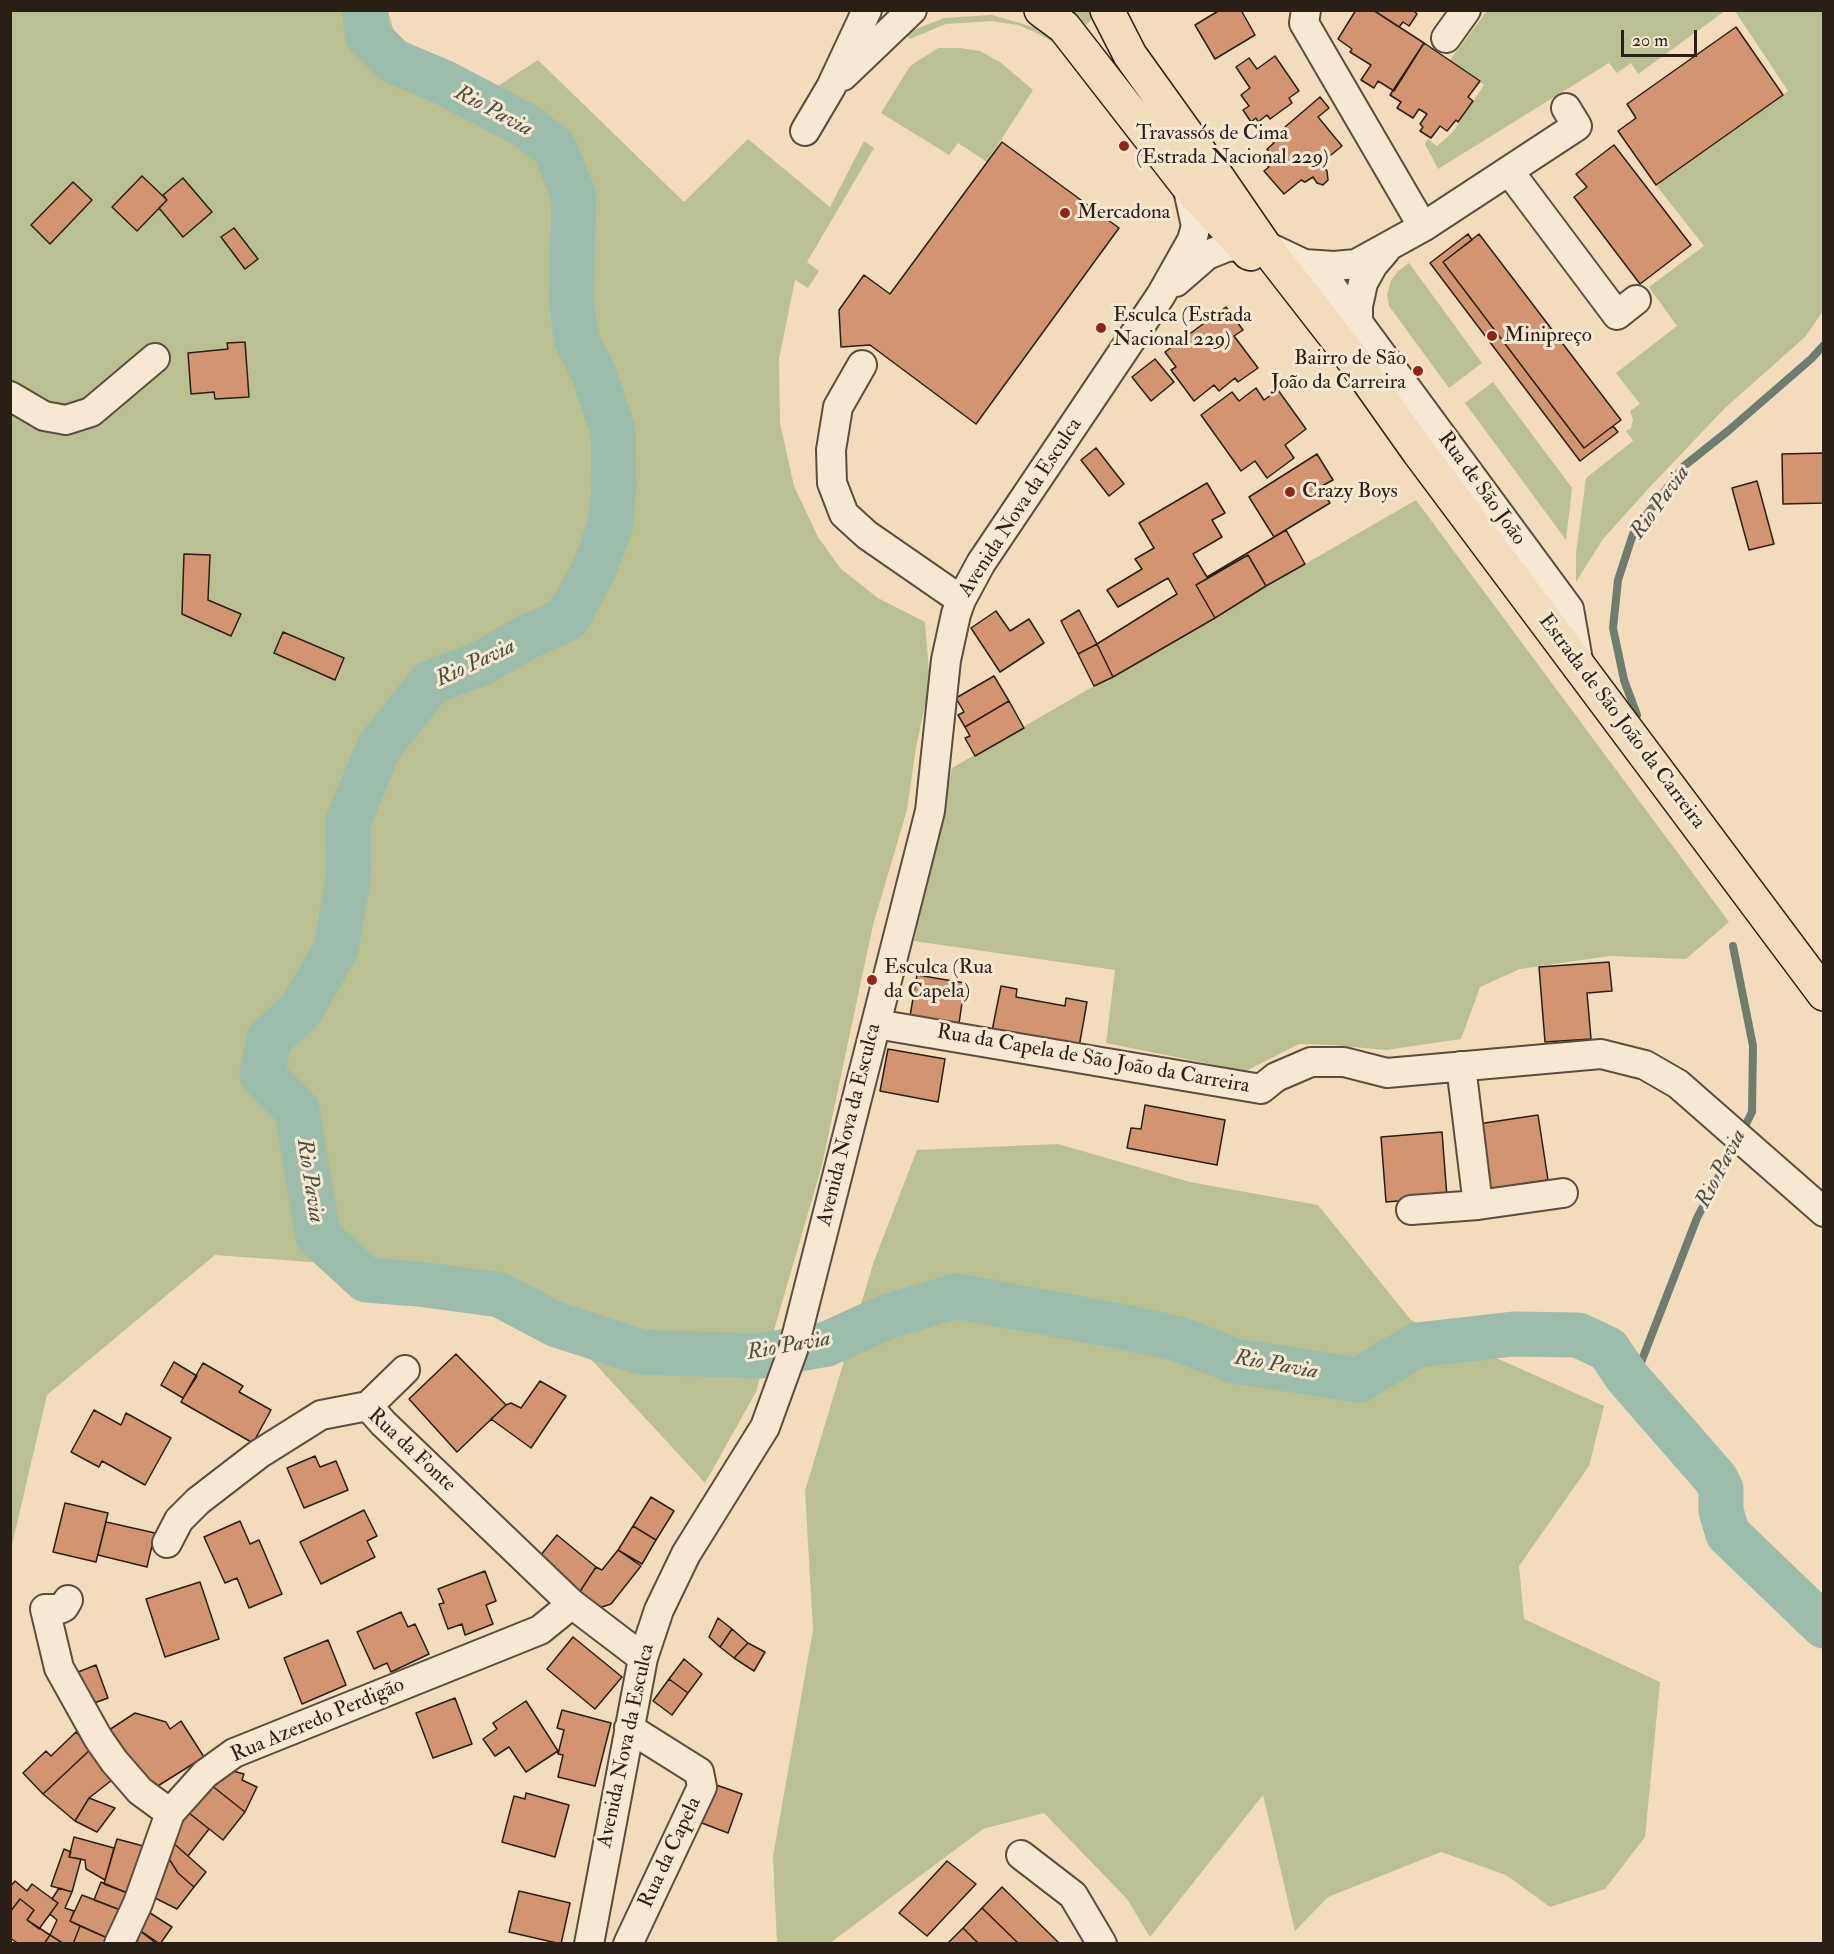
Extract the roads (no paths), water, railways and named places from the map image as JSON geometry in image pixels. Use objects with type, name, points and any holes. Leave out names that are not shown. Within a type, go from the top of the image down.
[{"type":"main road","name":"Estrada de São João da Carreira","points":[[1041,10],[1064,27],[1187,185],[1257,250]]},
{"type":"main road","name":"Estrada de São João da Carreira","points":[[1107,10],[1130,55],[1216,175],[1257,250],[1353,378],[1418,450],[1824,994]]},
{"type":"street","points":[[805,131],[831,87],[867,10]]},
{"type":"street","points":[[831,87],[912,10]]},
{"type":"street","points":[[1446,38],[1466,10]]},
{"type":"street","points":[[1302,15],[1423,227]]},
{"type":"street","name":"Rua de São João","points":[[1257,250],[1304,264],[1334,267],[1356,264],[1423,227],[1577,126],[1566,108]]},
{"type":"street","points":[[1509,171],[1617,315],[1636,300]]},
{"type":"street","name":"Avenida Nova da Esculca","points":[[589,1944],[643,1658],[658,1610],[686,1554],[765,1427],[798,1332],[930,811],[946,660],[961,600],[981,563],[1161,295],[1192,240],[1196,226],[1187,185]]},
{"type":"street","name":"Avenida Nova da Esculca","points":[[1161,295],[1207,255],[1227,247],[1239,246],[1257,250]]},
{"type":"street","name":"Rua de São João","points":[[1358,323],[1358,306],[1363,283],[1373,265],[1389,247]]},
{"type":"street","name":"Rua de São João","points":[[1304,264],[1329,283],[1569,609],[1579,666]]},
{"type":"street","points":[[10,396],[44,416],[66,420],[91,412],[155,358]]},
{"type":"street","points":[[862,365],[838,407],[831,450],[832,483],[844,514],[867,535],[961,600]]},
{"type":"street","name":"Rua da Capela de São João da Carreira","points":[[876,1023],[1261,1089],[1276,1077],[1311,1062],[1344,1062],[1387,1073],[1601,1054],[1645,1065],[1678,1084],[1824,1212]]},
{"type":"street","points":[[1461,1066],[1479,1205]]},
{"type":"street","points":[[1411,1210],[1479,1205],[1563,1193]]},
{"type":"street","points":[[368,1406],[405,1370]]},
{"type":"street","name":"Rua da Fonte","points":[[167,1544],[179,1520],[198,1501],[259,1454],[321,1415],[368,1406],[572,1604],[643,1658]]},
{"type":"street","points":[[68,1600],[60,1609],[45,1609],[59,1668],[98,1738],[114,1761],[140,1791],[170,1813]]},
{"type":"street","name":"Rua Azeredo Perdigão","points":[[119,1944],[138,1903],[170,1813],[205,1774],[234,1753],[540,1630],[572,1604]]},
{"type":"street","name":"Rua da Capela","points":[[628,1944],[702,1786],[699,1772],[629,1728]]},
{"type":"street","points":[[1021,1855],[1073,1895],[1102,1944]]},
{"type":"waterway","name":"Rio Pavia","points":[[365,10],[367,35],[393,61],[443,82],[523,124],[554,147],[574,196],[571,299],[577,341],[593,372],[613,431],[614,489],[610,526],[594,569],[567,619],[527,637],[480,664],[431,682],[379,747],[348,821],[349,874],[336,949],[300,1011],[269,1039],[262,1075],[297,1110],[318,1236],[366,1280],[419,1284],[500,1295],[557,1325],[641,1352],[759,1356],[827,1344],[886,1317],[956,1296],[1178,1339],[1235,1361],[1359,1380],[1417,1345],[1513,1334],[1578,1335],[1608,1349],[1627,1377],[1716,1479],[1721,1489],[1721,1511],[1728,1534],[1824,1626]]},
{"type":"waterway","name":"Rio Pavia","points":[[1637,715],[1624,680],[1613,628],[1618,580],[1634,531],[1684,466],[1728,431],[1824,345]]},
{"type":"waterway","name":"Rio Pavia","points":[[1733,946],[1753,1046],[1752,1112],[1742,1132]]},
{"type":"waterway","name":"Rio Pavia","points":[[1633,1383],[1697,1218],[1736,1143]]},
{"type":"place","name":"Travassós de Cima (Estrada Nacional 229)","points":[[1124,146]]},
{"type":"place","name":"Mercadona","points":[[1065,213]]},
{"type":"place","name":"Esculca (Estrada Nacional 229)","points":[[1101,328]]},
{"type":"place","name":"Minipreço","points":[[1492,336]]},
{"type":"place","name":"Bairro de São João da Carreira","points":[[1418,371]]},
{"type":"place","name":"Crazy Boys","points":[[1290,492]]},
{"type":"place","name":"Esculca (Rua da Capela)","points":[[872,980]]}]
